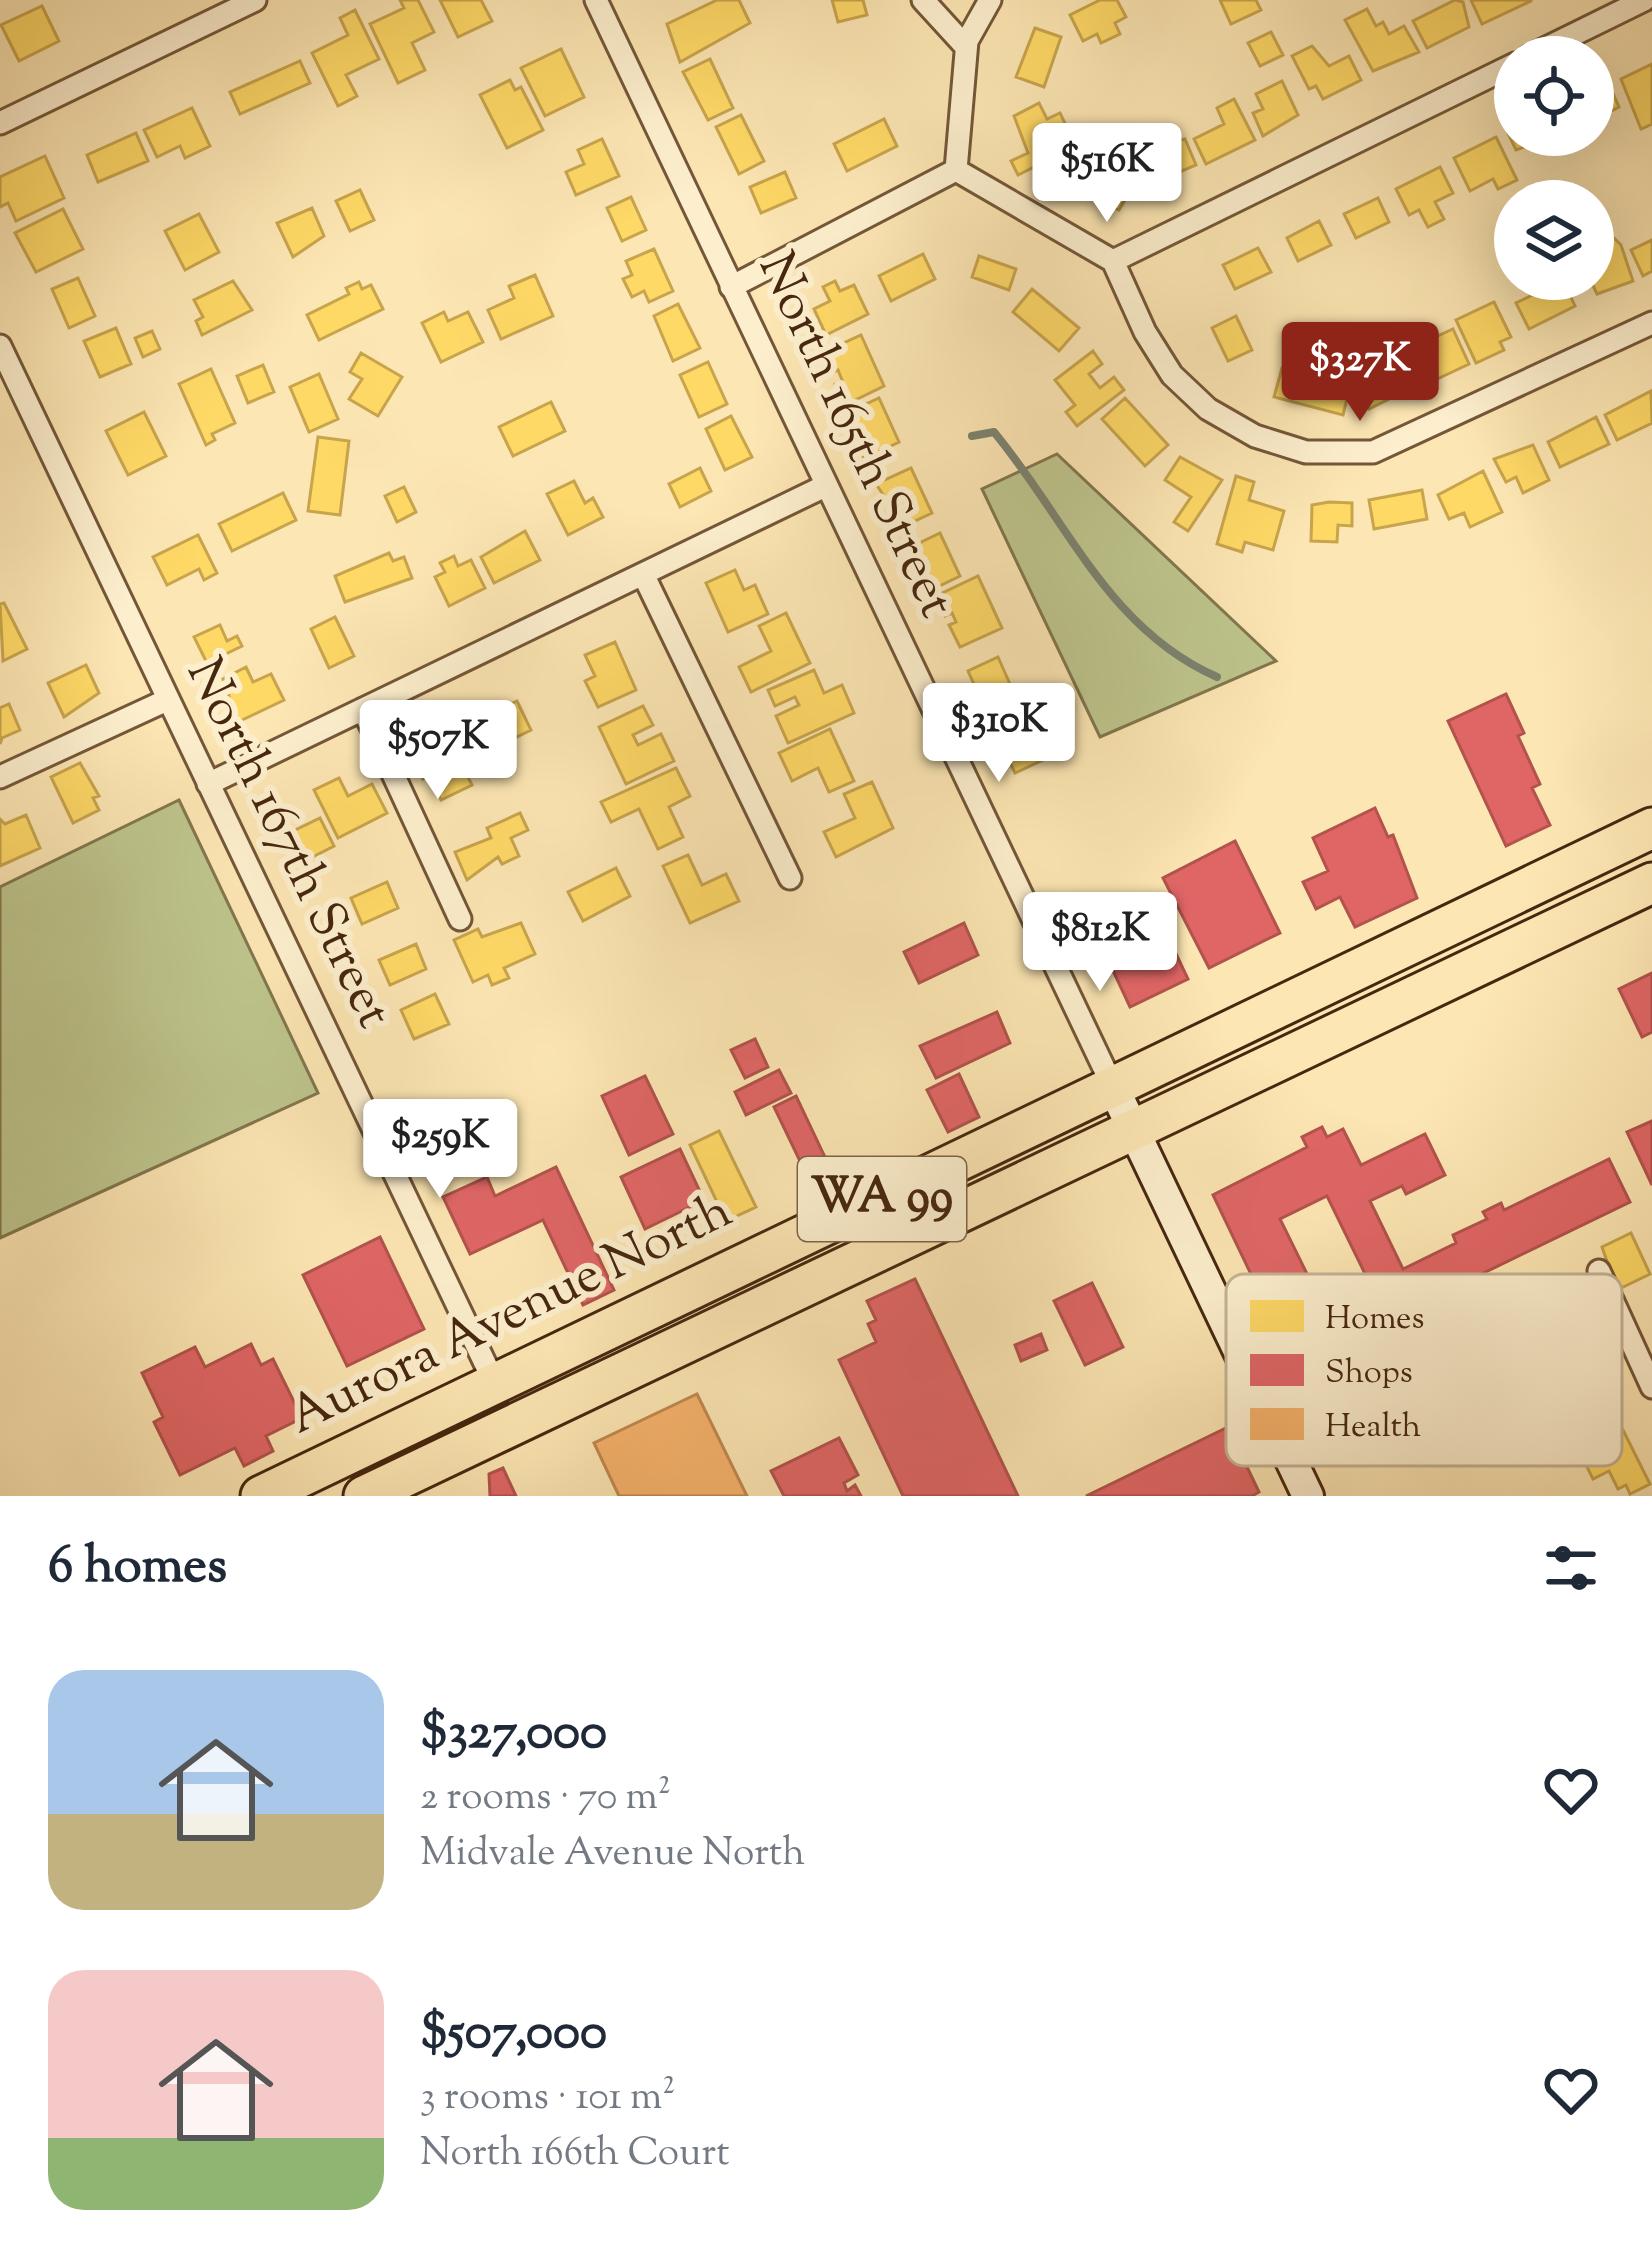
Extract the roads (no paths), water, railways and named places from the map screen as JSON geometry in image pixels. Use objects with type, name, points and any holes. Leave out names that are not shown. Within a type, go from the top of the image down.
[{"type":"highway","name":"Aurora Avenue North","points":[[261,1496],[1652,828]]},
{"type":"highway","name":"Aurora Avenue North","points":[[364,1496],[1652,883]]},
{"type":"street","points":[[0,123],[255,0]]},
{"type":"street","name":"North 165th Street","points":[[596,0],[1226,1323]]},
{"type":"street","points":[[923,0],[966,47]]},
{"type":"street","points":[[956,170],[966,47],[990,0]]},
{"type":"street","points":[[1571,36],[1644,0]]},
{"type":"street","points":[[1113,261],[1494,74]]},
{"type":"street","points":[[730,286],[956,170]]},
{"type":"street","points":[[956,170],[1113,261],[1145,332],[1172,375],[1208,409],[1239,427],[1306,452],[1373,452],[1652,323]]},
{"type":"street","name":"North 167th Street","points":[[0,346],[494,1382]]},
{"type":"street","points":[[208,784],[825,486]]},
{"type":"street","points":[[644,574],[790,878]]},
{"type":"street","points":[[0,777],[167,700]]},
{"type":"street","points":[[363,710],[460,919]]},
{"type":"street","points":[[1622,1321],[1652,1387]]},
{"type":"street","name":"North 165th Street","points":[[1294,1466],[1308,1496]]},
{"type":"waterway","points":[[972,436],[994,432],[1118,602],[1146,631],[1217,677]]}]
